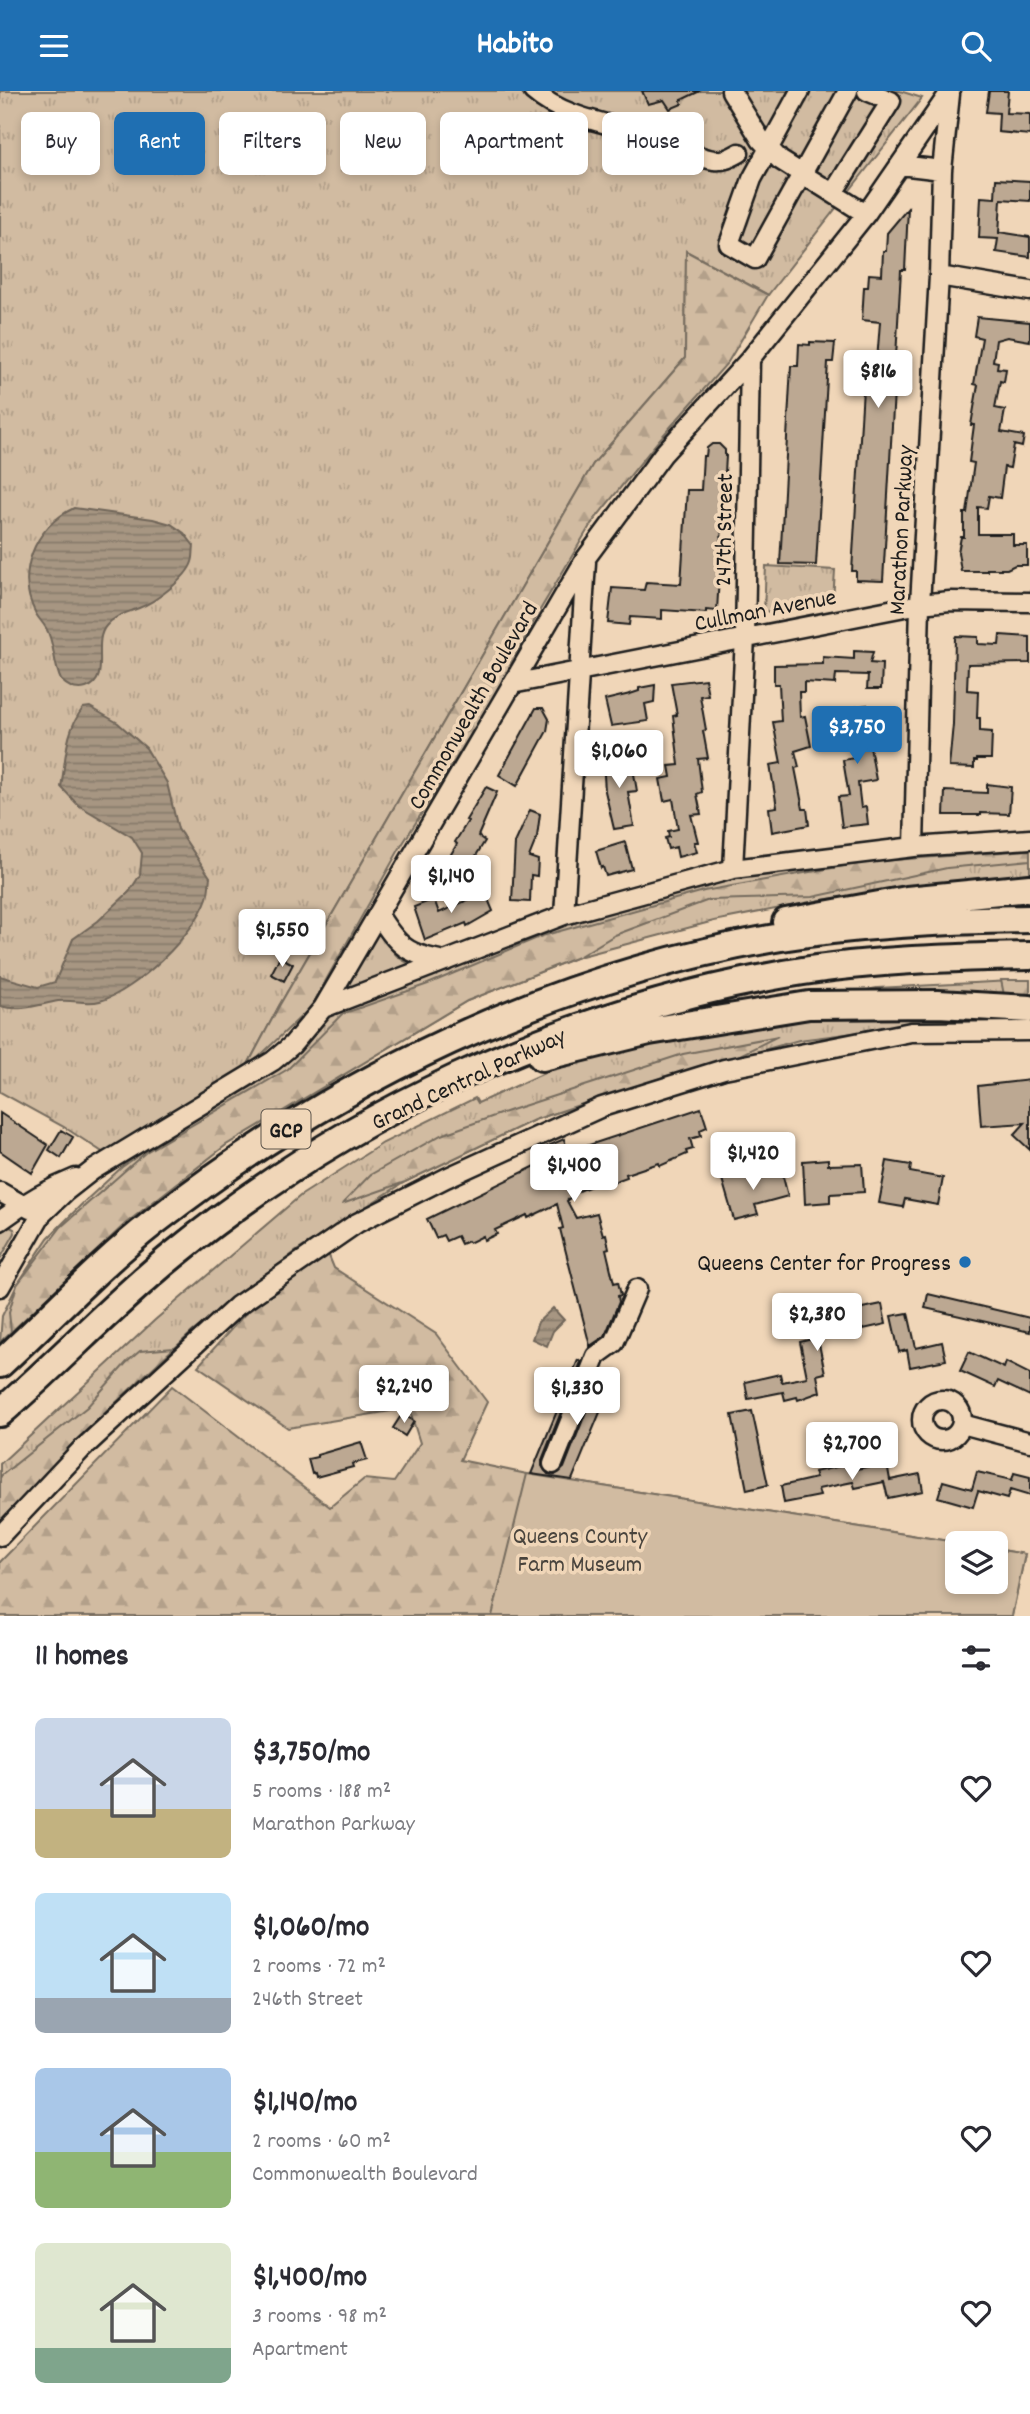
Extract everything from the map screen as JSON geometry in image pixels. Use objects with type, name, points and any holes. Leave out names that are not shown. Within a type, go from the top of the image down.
[{"type":"highway","points":[[590,985],[662,957],[744,930],[906,900],[1030,888]]},
{"type":"highway","name":"Grand Central Parkway","points":[[0,1364],[151,1224],[232,1164],[318,1109],[405,1061],[495,1020],[590,985],[686,957],[782,937],[879,926],[979,919],[1030,919]]},
{"type":"highway","name":"Grand Central Parkway","points":[[7,1407],[171,1256],[247,1198],[401,1104],[489,1063],[584,1025],[679,996],[776,975],[874,963],[1030,956]]},
{"type":"highway","points":[[401,1104],[495,1070],[571,1049],[727,1017],[809,1005],[938,1004],[1030,1009]]},
{"type":"street","points":[[533,91],[561,110],[648,135],[711,159],[726,160],[739,153]]},
{"type":"street","points":[[731,91],[761,140],[780,160],[866,213]]},
{"type":"street","points":[[800,91],[752,179],[729,244],[755,259],[848,91]]},
{"type":"street","points":[[833,193],[891,100],[867,91]]},
{"type":"street","name":"Commonwealth Boulevard","points":[[0,1287],[41,1216],[93,1170],[274,1061],[292,1045],[323,1008],[586,558],[663,454],[750,359],[866,213],[950,92]]},
{"type":"street","name":"Marathon Parkway","points":[[914,847],[920,604],[939,276],[942,170],[950,92]]},
{"type":"street","points":[[900,165],[942,170]]},
{"type":"street","points":[[939,276],[1030,291]]},
{"type":"street","name":"247th Street","points":[[733,869],[745,638],[750,359]]},
{"type":"street","points":[[564,915],[586,558]]},
{"type":"street","name":"Cullman Avenue","points":[[512,684],[920,604],[950,601],[1030,602]]},
{"type":"street","points":[[323,1008],[564,915],[733,869],[914,847],[1030,839]]},
{"type":"street","points":[[378,914],[404,949],[422,957],[446,961]]},
{"type":"street","points":[[0,1536],[81,1450],[237,1305],[357,1223],[446,1178],[602,1107],[724,1069],[911,1032],[1030,1031]]},
{"type":"street","points":[[0,1221],[53,1187],[93,1170]]},
{"type":"street","points":[[0,1192],[41,1216]]},
{"type":"street","points":[[553,1464],[596,1356],[614,1342],[637,1289]]},
{"type":"street","points":[[962,1424],[1030,1442]]},
{"type":"green space","points":[[0,91],[900,91],[922,98],[768,295],[686,251],[685,358],[593,464],[279,1006],[245,1070],[107,1155],[64,1127],[0,1092]]},
{"type":"green space","points":[[686,251],[768,295],[728,362],[659,440],[591,524],[540,610],[491,702],[400,848],[311,1007],[245,1070],[279,1006],[593,464],[685,358]]},
{"type":"green space","points":[[766,566],[835,570],[833,601],[764,612]]},
{"type":"green space","points":[[1030,850],[1030,877],[930,884],[821,900],[714,921],[578,957],[467,1001],[226,1145],[125,1224],[0,1342],[2,1316],[17,1285],[48,1238],[83,1203],[122,1167],[165,1137],[284,1065],[322,1020],[339,1009],[570,919],[732,877],[873,858]]},
{"type":"green space","points":[[1030,850],[1030,860],[947,868],[813,897],[709,900],[615,935],[578,957],[467,1001],[226,1145],[125,1224],[11,1332],[9,1312],[17,1285],[61,1227],[146,1152],[288,1069],[342,1014],[428,984],[542,936],[704,891],[866,862]]},
{"type":"green space","points":[[380,932],[396,955],[413,965],[345,989],[343,987],[375,934]]},
{"type":"green space","points":[[1001,980],[1030,980],[1030,1003],[1004,995]]},
{"type":"green space","points":[[1030,980],[1030,1003],[816,1000],[877,988]]},
{"type":"green space","points":[[993,1015],[993,1021],[885,1029],[799,1040],[665,1077],[534,1120],[405,1182],[295,1252],[192,1332],[75,1441],[0,1525],[0,1464],[155,1320],[300,1196],[383,1143],[475,1098],[478,1103],[562,1065],[708,1032],[821,1017]]},
{"type":"green space","points":[[778,1036],[734,1058],[664,1077],[534,1120],[405,1182],[342,1204],[370,1175],[441,1135],[683,1054]]},
{"type":"green space","points":[[10,1227],[15,1233],[0,1259],[0,1233]]},
{"type":"green space","points":[[327,1251],[334,1268],[436,1334],[487,1402],[460,1460],[527,1474],[945,1540],[945,1594],[1008,1594],[1008,1551],[1025,1554],[1012,1616],[0,1616],[0,1562],[172,1386],[330,1507],[364,1479],[394,1482],[420,1443],[409,1408],[288,1428],[198,1366],[244,1315]]},
{"type":"green space","points":[[174,1348],[75,1441],[0,1525],[2,1475],[87,1407],[140,1351]]},
{"type":"green space","name":"Queens County Farm Museum","points":[[527,1474],[945,1540],[945,1594],[1008,1594],[1008,1551],[1025,1554],[1012,1616],[492,1616]]},
{"type":"shaded area","points":[[74,508],[171,524],[184,533],[194,546],[189,568],[170,589],[153,601],[117,617],[106,626],[100,642],[98,677],[94,684],[82,689],[72,687],[61,680],[49,634],[36,614],[27,583],[32,553],[39,539],[60,516]]},
{"type":"shaded area","points":[[90,707],[118,723],[146,748],[167,783],[178,829],[210,877],[207,898],[190,928],[177,944],[147,974],[114,995],[95,1002],[58,1001],[22,1008],[0,1006],[0,976],[38,987],[55,982],[73,939],[98,921],[129,892],[140,875],[142,853],[132,837],[78,805],[61,787],[73,726],[83,708]]},
{"type":"shaded area","points":[[553,1308],[564,1320],[553,1331],[547,1346],[532,1339],[538,1322]]},
{"type":"building","points":[[642,91],[700,91],[670,109],[664,100],[648,104]]},
{"type":"building","points":[[989,91],[1008,91],[1006,113],[1030,114],[1030,135],[998,132],[999,113],[986,112]]},
{"type":"building","points":[[996,179],[1030,181],[1030,201],[1001,199],[999,232],[1030,237],[1030,257],[996,252],[998,239],[979,238],[981,197],[995,198]]},
{"type":"building","points":[[908,208],[905,270],[901,270],[883,581],[856,580],[856,571],[852,571],[864,372],[859,372],[859,360],[877,361],[880,322],[862,320],[864,287],[868,287],[869,274],[882,275],[887,233]]},
{"type":"building","points":[[977,317],[1030,322],[1030,341],[1007,337],[996,340],[993,361],[998,362],[997,368],[1006,369],[1004,382],[1000,381],[995,408],[1005,410],[1001,432],[1024,436],[1022,447],[1014,445],[1010,468],[1004,467],[1000,498],[989,496],[987,508],[978,507],[978,534],[1013,534],[1013,545],[1027,545],[1027,565],[987,571],[961,571],[958,552],[961,537],[964,537],[964,513],[967,513],[974,463],[969,462],[974,425],[971,425],[978,385],[974,384],[982,338],[974,336]]},
{"type":"building","points":[[810,342],[835,343],[833,362],[828,362],[816,565],[780,564],[791,366],[798,366],[799,344],[810,345]]},
{"type":"building","points":[[712,444],[719,444],[725,450],[726,456],[717,611],[706,610],[706,613],[662,610],[662,619],[630,617],[629,625],[608,623],[612,588],[644,590],[646,582],[681,584],[687,490],[701,490],[703,456],[706,456],[707,448]]},
{"type":"building","points":[[1000,635],[1030,637],[1030,663],[968,664],[967,690],[978,691],[977,718],[980,718],[980,731],[992,732],[991,759],[977,759],[974,761],[974,768],[949,767],[955,638],[978,637],[978,644],[999,645]]},
{"type":"building","points":[[854,651],[873,652],[870,663],[882,664],[881,689],[867,689],[868,675],[836,674],[835,684],[804,682],[804,692],[799,692],[800,717],[805,716],[811,746],[795,751],[799,767],[795,768],[809,825],[772,832],[769,808],[777,807],[770,765],[781,763],[773,722],[781,721],[779,684],[774,684],[774,665],[823,664],[823,657],[854,659]]},
{"type":"building","points":[[705,679],[708,695],[700,696],[708,758],[698,759],[702,792],[697,794],[701,814],[691,815],[698,842],[694,842],[697,852],[678,857],[676,847],[668,849],[665,838],[669,837],[668,831],[678,829],[673,799],[664,801],[660,779],[671,777],[669,766],[679,765],[673,716],[677,715],[671,683]]},
{"type":"building","points":[[655,685],[654,702],[645,704],[648,721],[611,726],[605,700]]},
{"type":"building","points":[[867,705],[874,740],[869,741],[876,780],[858,783],[861,808],[866,807],[868,824],[842,827],[838,797],[849,796],[843,760],[854,758],[845,709]]},
{"type":"building","points":[[536,708],[543,708],[549,719],[547,731],[517,786],[499,775]]},
{"type":"building","points":[[628,755],[637,791],[628,792],[634,826],[614,829],[605,791],[603,759]]},
{"type":"building","points":[[987,784],[1011,787],[1009,814],[944,815],[945,791],[987,793]]},
{"type":"building","points":[[486,787],[497,792],[478,836],[485,841],[466,872],[447,861],[468,821],[466,820]]},
{"type":"building","points":[[530,810],[540,814],[537,837],[529,857],[538,860],[537,876],[531,875],[530,902],[512,901],[515,843]]},
{"type":"building","points":[[625,842],[632,869],[606,876],[596,851]]},
{"type":"building","points":[[485,892],[493,911],[467,926],[466,923],[425,940],[414,907],[434,899],[439,913]]},
{"type":"building","points":[[280,957],[293,964],[284,981],[271,974]]},
{"type":"building","points":[[1030,1080],[1030,1150],[1014,1135],[1025,1123],[981,1126],[978,1086]]},
{"type":"building","points":[[701,1108],[707,1127],[700,1130],[701,1136],[690,1139],[693,1149],[686,1151],[687,1154],[660,1166],[659,1163],[626,1174],[627,1177],[613,1182],[612,1179],[598,1183],[574,1193],[567,1201],[576,1218],[597,1213],[603,1235],[606,1234],[609,1248],[606,1249],[614,1283],[618,1282],[621,1295],[618,1296],[619,1302],[605,1336],[590,1346],[560,1229],[563,1228],[557,1204],[495,1230],[497,1234],[484,1240],[483,1236],[461,1244],[457,1236],[446,1241],[443,1235],[436,1238],[427,1219],[552,1158],[546,1147],[564,1139],[568,1152]]},
{"type":"building","points":[[0,1113],[48,1145],[32,1173],[0,1151]]},
{"type":"building","points":[[61,1130],[73,1137],[61,1158],[49,1150]]},
{"type":"building","points":[[828,1159],[828,1165],[862,1164],[864,1192],[830,1194],[830,1202],[805,1204],[803,1161]]},
{"type":"building","points":[[887,1161],[911,1165],[910,1172],[943,1178],[938,1205],[905,1199],[903,1207],[879,1203]]},
{"type":"building","points":[[781,1169],[788,1196],[755,1205],[758,1214],[734,1220],[722,1179],[746,1172],[748,1178]]},
{"type":"building","points":[[928,1294],[1030,1318],[1030,1332],[925,1308]]},
{"type":"building","points":[[882,1304],[886,1324],[818,1339],[825,1373],[817,1375],[820,1392],[798,1400],[797,1397],[785,1400],[783,1392],[748,1399],[745,1382],[780,1374],[782,1382],[807,1377],[800,1342],[812,1339],[808,1319]]},
{"type":"building","points":[[908,1313],[916,1348],[942,1342],[946,1360],[910,1367],[907,1350],[899,1352],[891,1316]]},
{"type":"building","points":[[969,1352],[1004,1368],[1006,1362],[1030,1374],[1030,1396],[998,1381],[995,1387],[960,1371]]},
{"type":"building","points":[[578,1360],[581,1362],[542,1460],[542,1466],[548,1474],[555,1475],[564,1468],[602,1371],[615,1376],[572,1480],[531,1474]]},
{"type":"building","points":[[752,1411],[768,1485],[747,1490],[732,1415]]},
{"type":"building","points":[[402,1414],[414,1421],[405,1436],[393,1428]]},
{"type":"building","points":[[361,1442],[367,1460],[352,1464],[353,1467],[316,1477],[315,1473],[312,1474],[308,1459]]},
{"type":"building","points":[[887,1463],[890,1480],[920,1474],[923,1491],[888,1498],[884,1482],[855,1488],[853,1482],[818,1489],[820,1496],[784,1503],[781,1486],[816,1478],[814,1472],[850,1464],[851,1470]]},
{"type":"building","points":[[977,1472],[1012,1480],[1014,1473],[1030,1477],[1030,1496],[1010,1490],[1007,1499],[978,1491],[973,1507],[938,1497],[943,1481],[972,1489]]},
{"type":"place","name":"Queens Center for Progress","points":[[965,1262]]}]
